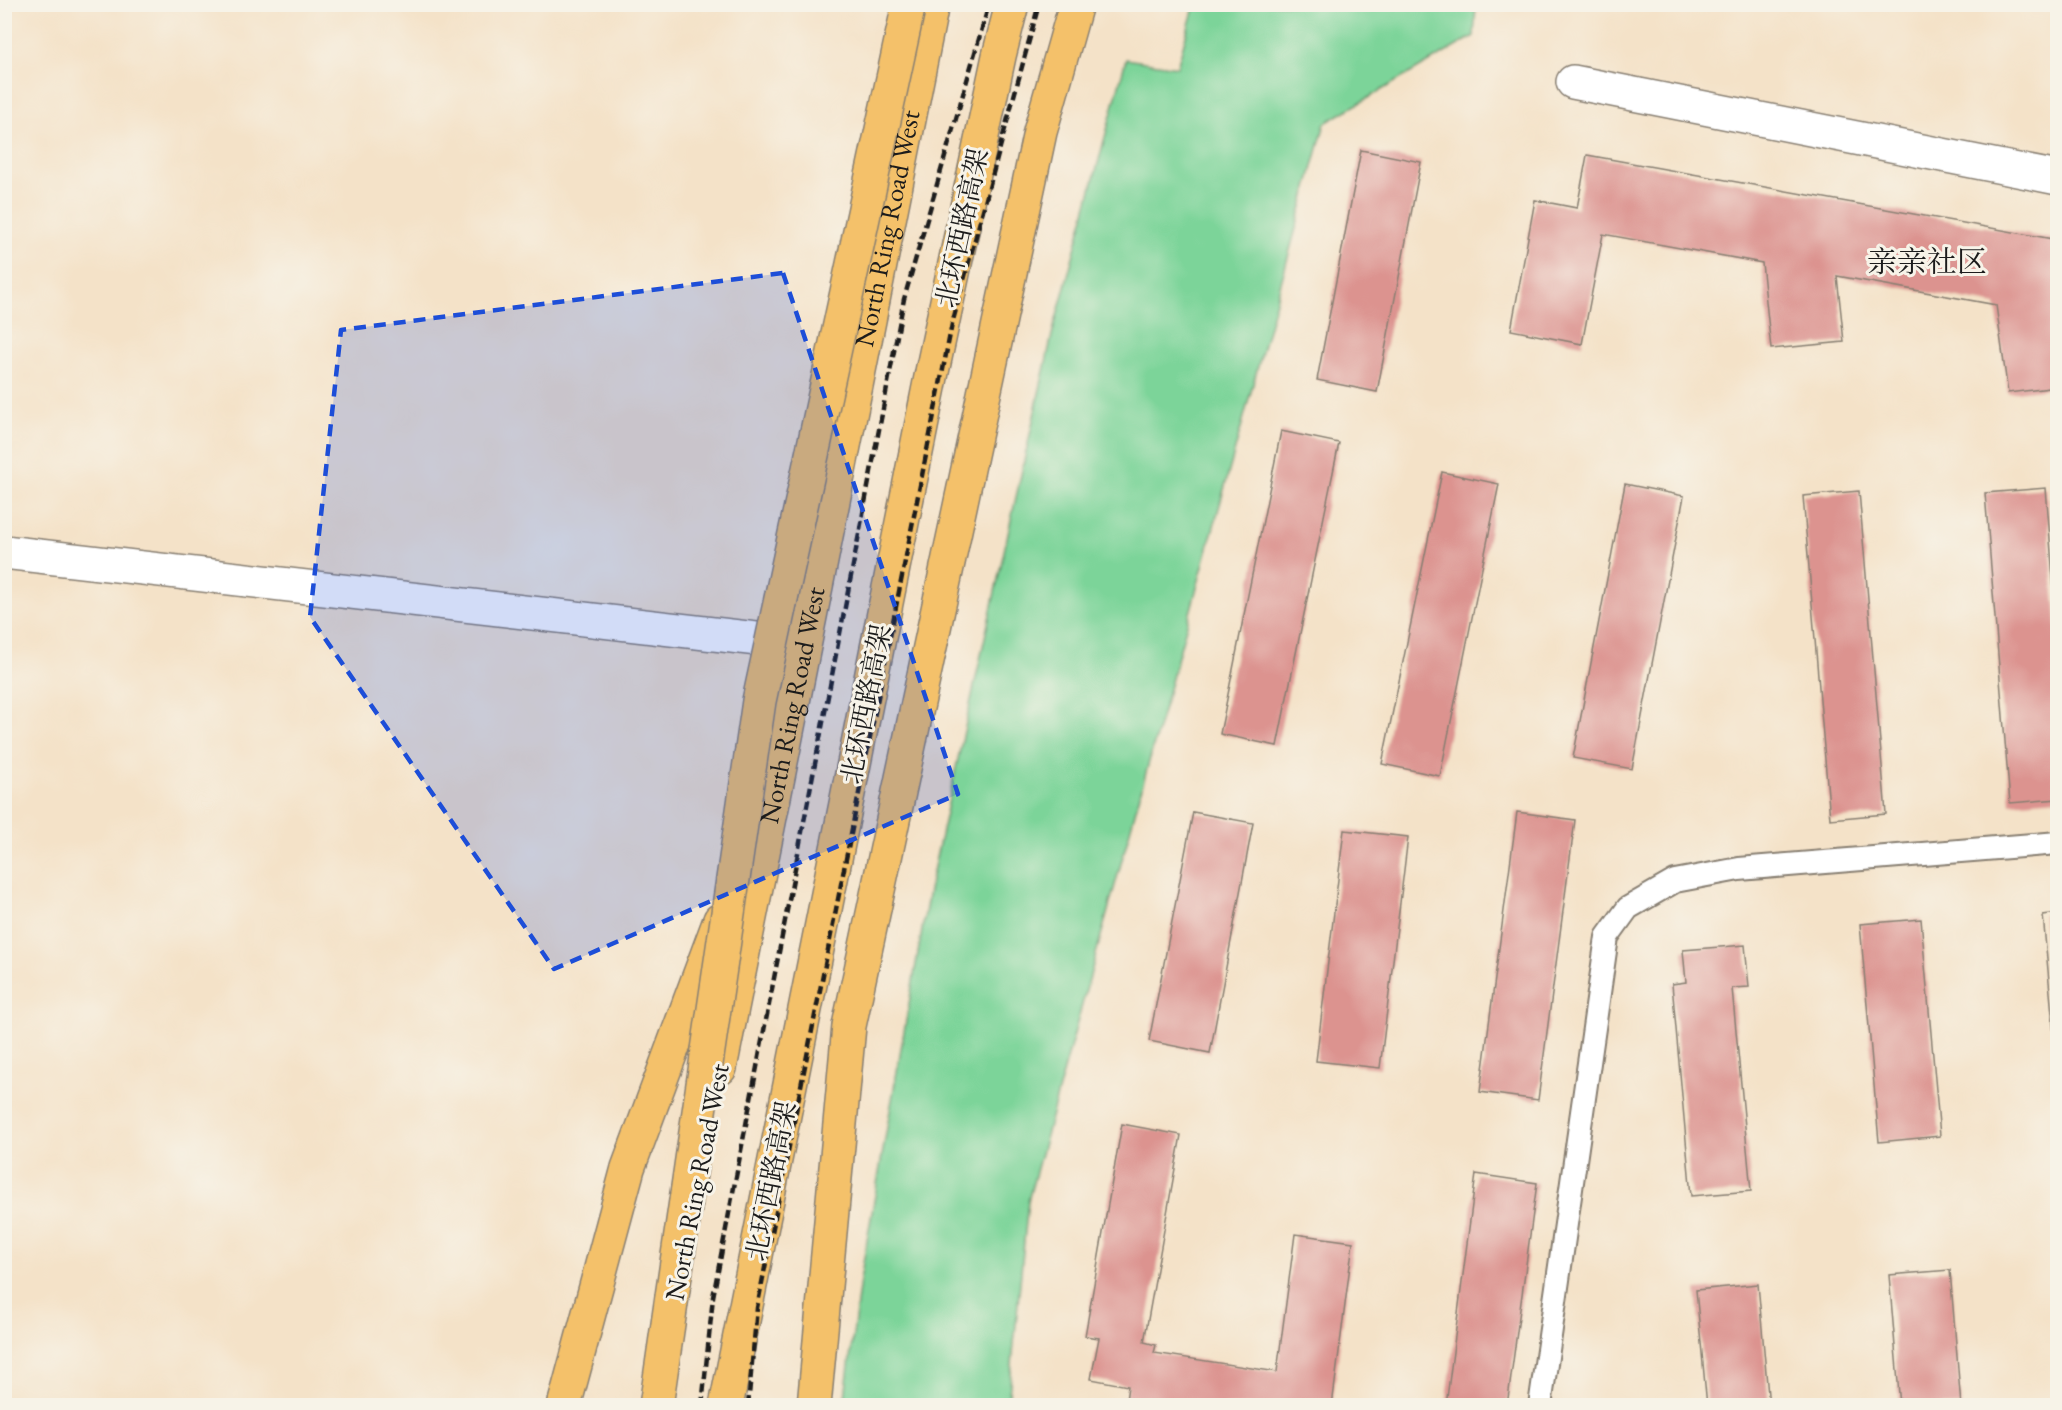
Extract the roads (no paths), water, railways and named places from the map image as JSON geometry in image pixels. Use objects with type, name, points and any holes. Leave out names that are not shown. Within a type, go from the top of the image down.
[{"type":"main road","points":[[654,1406],[759,701],[909,4]]},
{"type":"main road","name":"North Ring Road West","points":[[654,1406],[932,4]]},
{"type":"main road","name":"北环西路高架","points":[[726,1406],[932,372],[1012,4]]},
{"type":"main road","points":[[814,1406],[849,1026],[1040,132],[1076,4]]},
{"type":"main road","points":[[564,1406],[628,1168],[732,887]]},
{"type":"street","points":[[1573,82],[2058,177]]},
{"type":"street","points":[[4,552],[804,644]]},
{"type":"lane","points":[[1539,1406],[1607,937],[1628,908],[1675,881],[1739,869],[2058,843]]},
{"type":"railway","points":[[702,1406],[713,1297],[904,299],[989,4]]},
{"type":"railway","points":[[748,1406],[757,1308],[952,324],[1039,4]]},
{"type":"district","name":"亲亲社区","points":[[1927,262]]}]
